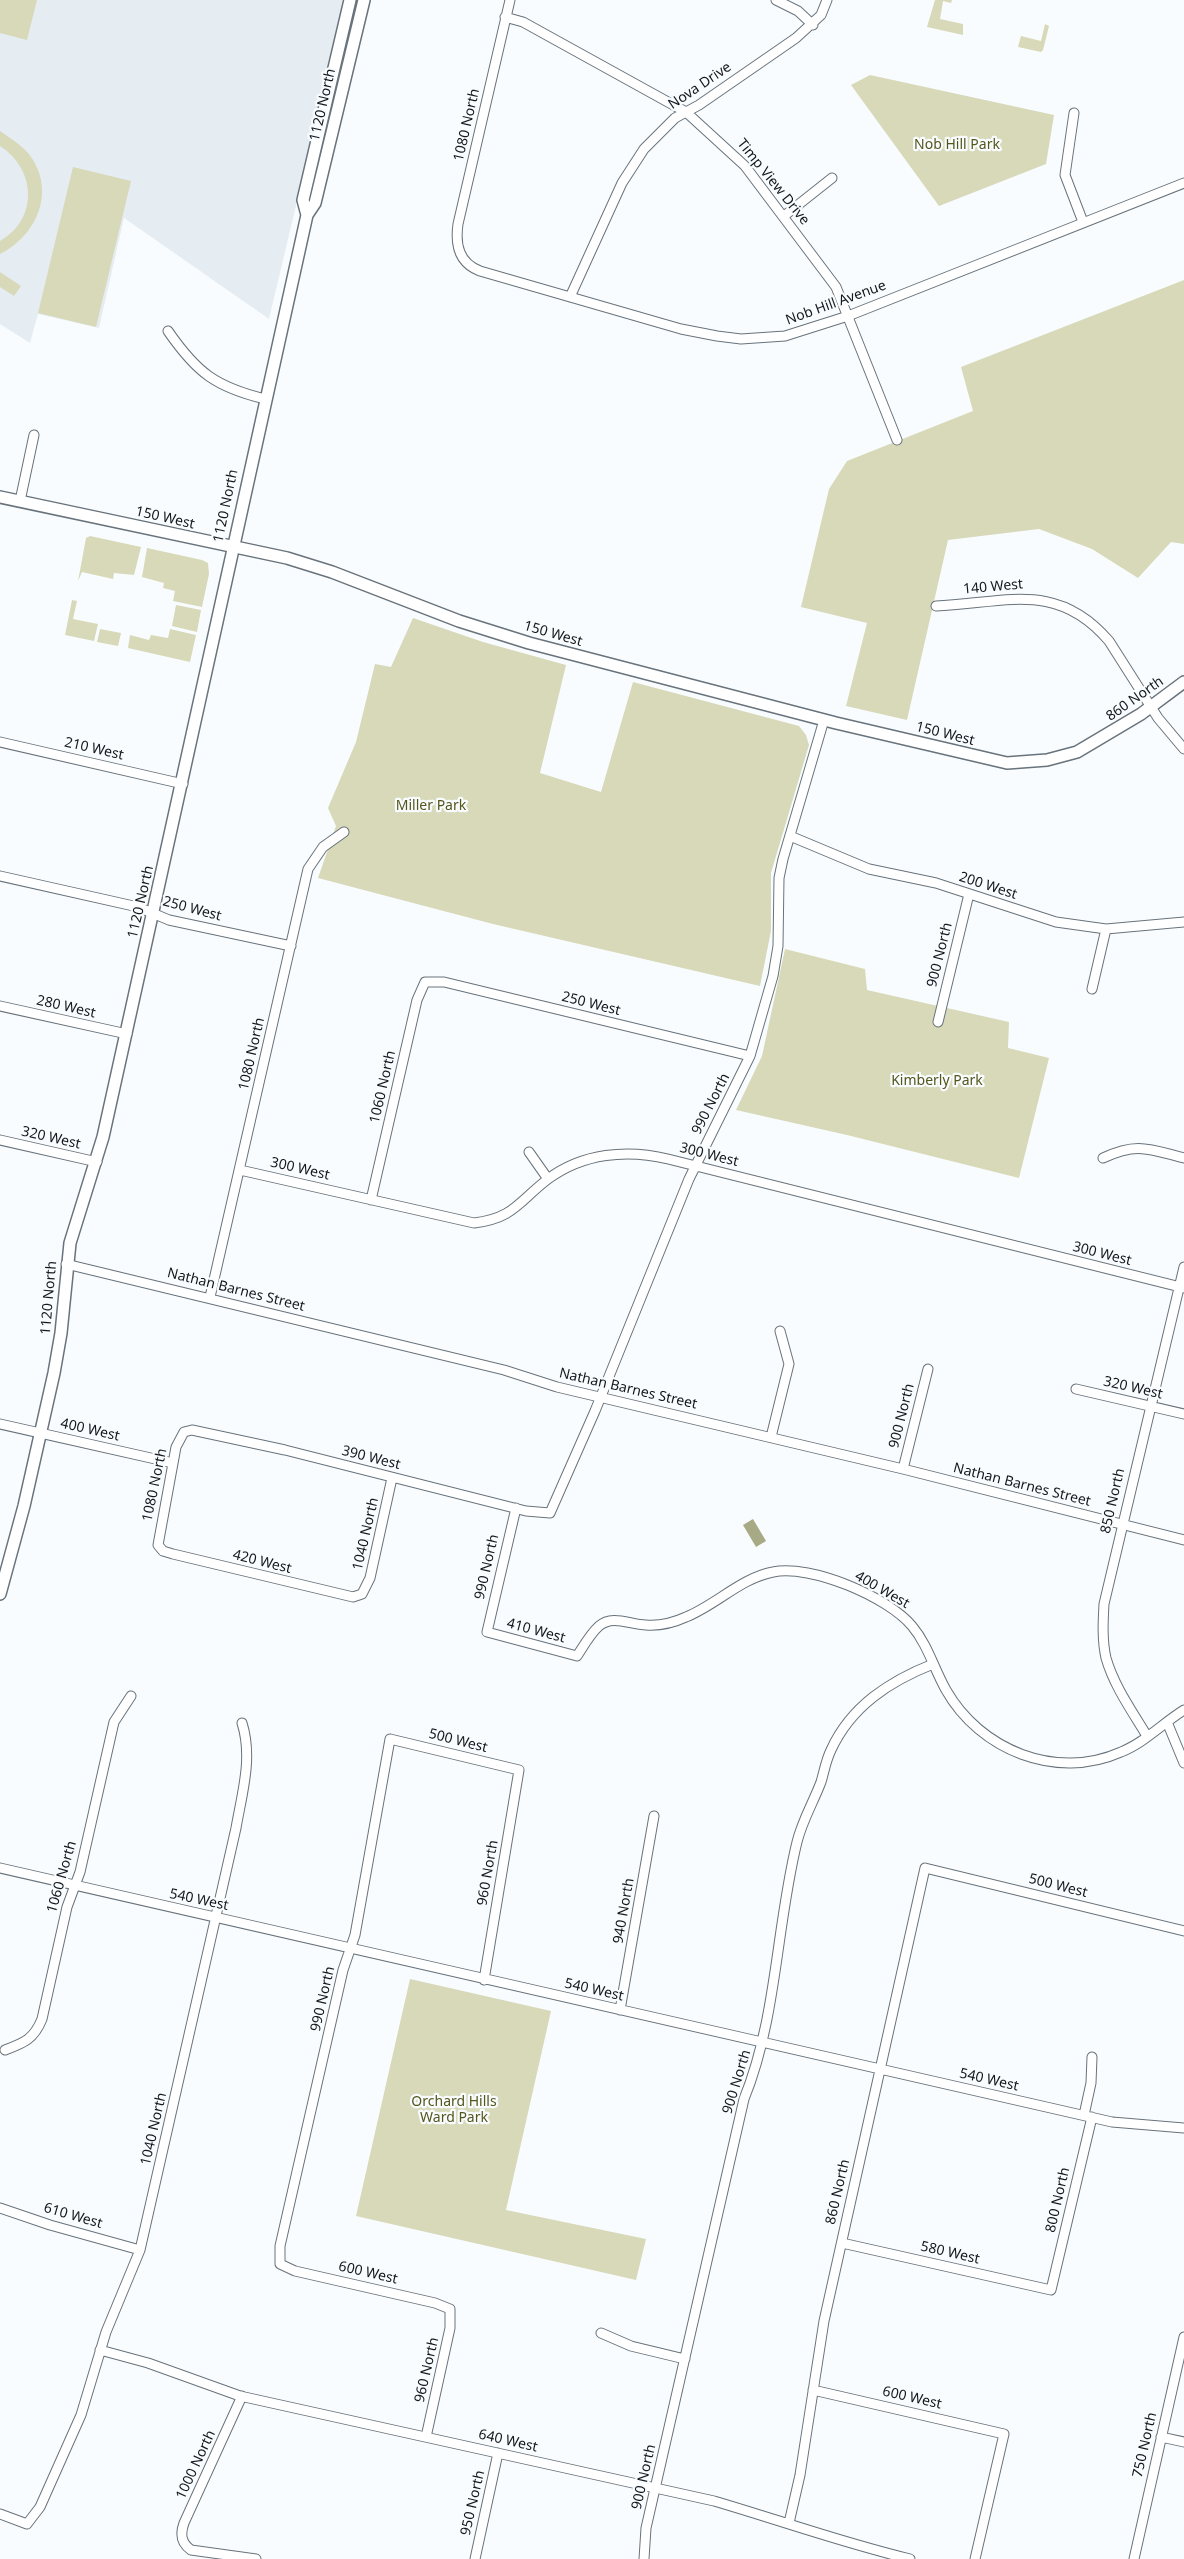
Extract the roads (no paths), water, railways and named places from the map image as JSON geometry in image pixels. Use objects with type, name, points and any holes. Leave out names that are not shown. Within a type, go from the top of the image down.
[{"type":"street","name":"1120 North","points":[[307,215],[303,200],[350,0]]},
{"type":"street","name":"1120 North","points":[[0,1594],[4,1566],[41,1433],[61,1333],[66,1264],[77,1217],[96,1162],[127,1034],[183,784],[265,399],[307,215],[316,203],[364,0]]},
{"type":"street","name":"1080 North","points":[[462,256],[456,238],[458,224],[510,0]]},
{"type":"street","points":[[776,0],[798,11],[813,25],[821,15],[827,0]]},
{"type":"street","name":"Timp View Drive","points":[[505,17],[523,22],[686,112],[735,154],[831,278],[848,316],[896,440]]},
{"type":"street","name":"Nova Drive","points":[[570,297],[612,204],[633,163],[644,149],[674,120],[699,106],[813,25]]},
{"type":"street","points":[[1074,113],[1064,175],[1083,222]]},
{"type":"street","points":[[784,216],[832,178]]},
{"type":"street","name":"Nob Hill Avenue","points":[[462,256],[467,264],[480,271],[699,333],[741,339],[786,336],[848,316],[1184,182]]},
{"type":"street","points":[[168,332],[185,356],[211,378],[238,392],[265,399]]},
{"type":"street","points":[[20,501],[34,434]]},
{"type":"street","name":"150 West","points":[[0,497],[233,547],[251,549],[317,567],[459,621],[529,643],[824,720],[1007,763],[1028,762],[1064,756],[1102,740]]},
{"type":"street","name":"140 West","points":[[936,606],[1029,598],[1068,608],[1100,631],[1118,654],[1152,707]]},
{"type":"street","name":"860 North","points":[[1102,740],[1152,707],[1184,682]]},
{"type":"street","points":[[1152,707],[1158,718],[1184,749]]},
{"type":"street","name":"990 North","points":[[550,1513],[601,1397],[695,1166],[750,1056],[773,976],[778,946],[779,878],[824,720]]},
{"type":"street","name":"210 West","points":[[0,742],[183,784]]},
{"type":"street","name":"1080 North","points":[[210,1297],[308,869],[323,847],[344,832]]},
{"type":"street","name":"200 West","points":[[790,836],[869,869],[936,883],[1056,922],[1106,929],[1184,922]]},
{"type":"street","name":"250 West","points":[[0,876],[138,907],[169,920],[291,946]]},
{"type":"street","name":"900 North","points":[[938,1022],[969,894]]},
{"type":"street","points":[[1092,989],[1106,929]]},
{"type":"street","name":"250 West","points":[[425,982],[444,982],[750,1056]]},
{"type":"street","name":"1060 North","points":[[371,1200],[417,1000],[425,982]]},
{"type":"street","name":"280 West","points":[[0,1006],[127,1034]]},
{"type":"street","name":"320 West","points":[[0,1140],[96,1162]]},
{"type":"street","points":[[1102,1158],[1121,1149],[1139,1147],[1184,1158]]},
{"type":"street","points":[[529,1152],[548,1179]]},
{"type":"street","name":"300 West","points":[[240,1170],[474,1223],[504,1216],[520,1206],[548,1179],[579,1162],[621,1154],[655,1156],[1182,1288]]},
{"type":"street","name":"Nathan Barnes Street","points":[[66,1264],[210,1297],[504,1370],[557,1387],[903,1469],[1184,1540]]},
{"type":"street","name":"850 North","points":[[1147,1736],[1112,1675],[1104,1642],[1104,1604],[1150,1406],[1182,1288],[1184,1267]]},
{"type":"street","points":[[771,1437],[789,1364],[780,1331]]},
{"type":"street","name":"900 North","points":[[903,1469],[928,1369]]},
{"type":"street","name":"320 West","points":[[1076,1389],[1184,1414]]},
{"type":"street","name":"400 West","points":[[0,1424],[173,1463]]},
{"type":"street","name":"390 West","points":[[184,1432],[201,1431],[536,1513],[550,1513]]},
{"type":"street","name":"1080 North","points":[[158,1545],[176,1447],[184,1432]]},
{"type":"street","name":"1040 North","points":[[362,1594],[370,1578],[392,1478]]},
{"type":"street","name":"990 North","points":[[487,1632],[516,1508]]},
{"type":"street","name":"420 West","points":[[158,1545],[164,1551],[173,1554],[344,1596],[362,1594]]},
{"type":"street","name":"400 West","points":[[577,1656],[594,1632],[605,1622],[617,1620],[647,1625],[672,1622],[695,1614],[756,1578],[771,1572],[793,1570],[834,1579],[892,1609],[912,1626],[946,1690],[967,1720],[987,1738],[1017,1753],[1054,1761],[1091,1760],[1122,1752],[1184,1710]]},
{"type":"street","name":"410 West","points":[[487,1632],[577,1656]]},
{"type":"street","name":"900 North","points":[[644,2559],[646,2528],[744,2099],[755,2072],[762,2042],[796,1844],[830,1752],[844,1727],[864,1704],[889,1685],[933,1664]]},
{"type":"street","name":"1060 North","points":[[5,2050],[28,2041],[37,2032],[67,1907],[80,1872],[114,1722],[131,1696]]},
{"type":"street","points":[[1167,1722],[1184,1763]]},
{"type":"street","name":"1040 North","points":[[0,2514],[27,2524],[40,2507],[81,2415],[100,2350],[140,2250],[236,1828],[248,1758],[247,1739],[242,1723]]},
{"type":"street","name":"990 North","points":[[280,2264],[280,2246],[343,1970],[355,1935],[390,1739]]},
{"type":"street","name":"500 West","points":[[390,1739],[519,1770]]},
{"type":"street","name":"960 North","points":[[484,1980],[519,1770]]},
{"type":"street","name":"940 North","points":[[620,2010],[654,1816]]},
{"type":"street","name":"540 West","points":[[0,1868],[484,1980],[1088,2116],[1132,2125],[1184,2128]]},
{"type":"street","name":"860 North","points":[[789,2523],[800,2475],[824,2321],[925,1868]]},
{"type":"street","name":"500 West","points":[[925,1868],[1184,1931]]},
{"type":"street","name":"800 North","points":[[1051,2290],[1088,2116],[1092,2056]]},
{"type":"street","name":"610 West","points":[[0,2210],[50,2226],[140,2250]]},
{"type":"street","name":"580 West","points":[[842,2244],[1051,2290]]},
{"type":"street","name":"600 West","points":[[280,2264],[295,2271],[435,2303],[450,2309]]},
{"type":"street","name":"960 North","points":[[426,2437],[450,2328],[450,2309]]},
{"type":"street","points":[[601,2333],[631,2346],[685,2358]]},
{"type":"street","name":"750 North","points":[[1134,2559],[1184,2337]]},
{"type":"street","name":"640 West","points":[[100,2350],[163,2368],[242,2396],[656,2488],[754,2512],[851,2544],[910,2559]]},
{"type":"street","name":"600 West","points":[[813,2390],[1004,2434],[975,2559]]},
{"type":"street","name":"1000 North","points":[[242,2396],[182,2529],[185,2546],[200,2552],[256,2559]]},
{"type":"street","points":[[1161,2437],[1184,2442]]},
{"type":"street","name":"950 North","points":[[475,2559],[498,2453]]},
{"type":"park label","name":"Nob Hill Park","points":[[957,145]]},
{"type":"park label","name":"Miller Park","points":[[431,806]]},
{"type":"park label","name":"Kimberly Park","points":[[937,1081]]},
{"type":"park label","name":"Orchard Hills Ward Park","points":[[454,2110]]}]
